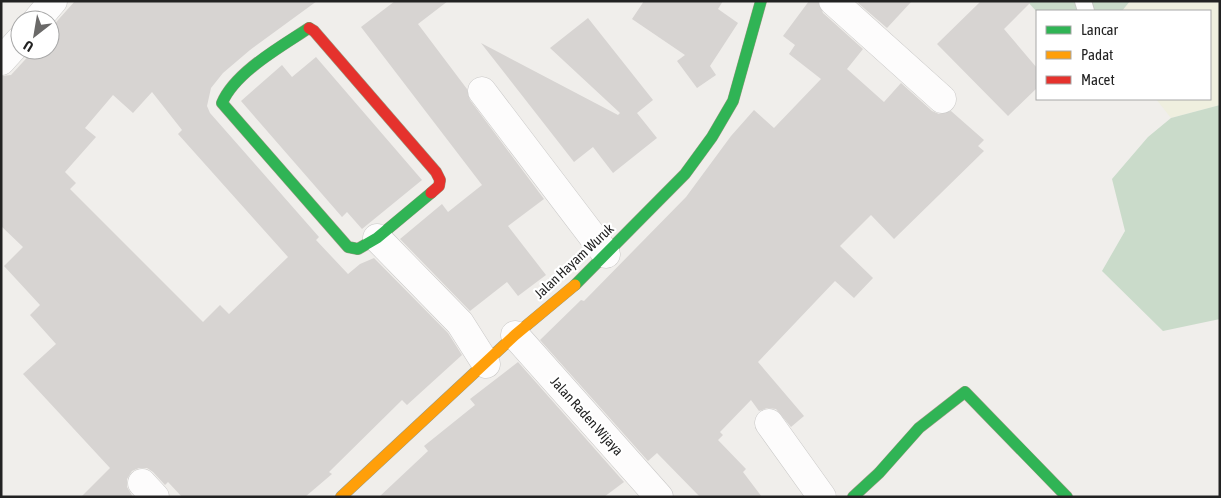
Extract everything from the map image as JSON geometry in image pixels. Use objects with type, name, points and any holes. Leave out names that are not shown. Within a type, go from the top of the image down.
[{"type":"street","name":"Jalan Hayam Wuruk","points":[[341,497],[515,335],[577,283],[686,174],[712,137],[733,101],[762,1]]},
{"type":"street","points":[[833,1],[942,99]]},
{"type":"street","points":[[309,28],[354,76],[439,176],[439,186],[377,238],[358,249],[348,246],[222,103],[226,93],[260,62],[309,28]]},
{"type":"street","points":[[1,61],[10,51]]},
{"type":"street","points":[[482,91],[606,254]]},
{"type":"street","points":[[377,238],[460,323],[486,364]]},
{"type":"street","name":"Jalan Raden Wijaya","points":[[515,335],[659,497]]},
{"type":"street","points":[[853,497],[879,473],[919,428],[965,392],[1067,497]]},
{"type":"street","points":[[769,423],[822,497]]},
{"type":"green space","points":[[1027,1],[1130,1],[1123,10],[1036,11]]},
{"type":"green space","points":[[1130,1],[1220,1],[1220,105],[1171,118],[1157,100],[1211,100],[1211,10],[1123,10]]},
{"type":"green space","points":[[1220,105],[1220,319],[1163,331],[1102,271],[1125,231],[1112,179],[1148,137],[1171,118]]},
{"type":"building","points":[[75,1],[317,1],[250,50],[223,73],[211,88],[207,106],[210,113],[319,237],[316,240],[348,274],[360,264],[374,258],[448,333],[462,355],[407,405],[402,400],[329,472],[332,474],[305,497],[182,497],[168,482],[165,485],[147,468],[139,468],[132,471],[127,479],[127,487],[133,497],[81,497],[110,468],[23,374],[56,344],[30,315],[40,305],[4,266],[23,247],[1,226],[1,76],[11,75],[25,60],[60,60],[60,18]],"holes":[[[152,92],[182,130],[178,134],[288,257],[229,314],[220,305],[203,322],[70,189],[76,183],[65,172],[96,137],[85,128],[113,95],[133,113]]]},
{"type":"building","points":[[395,1],[448,1],[418,24],[467,89],[470,100],[544,199],[508,226],[546,275],[518,296],[507,282],[470,311],[400,239],[442,204],[448,212],[482,185],[361,27]]},
{"type":"building","points":[[644,1],[723,1],[718,9],[738,23],[710,66],[716,75],[697,88],[677,61],[685,55],[632,19]]},
{"type":"building","points":[[809,1],[818,1],[823,13],[863,49],[847,69],[884,102],[901,83],[932,111],[939,114],[951,111],[984,140],[978,146],[984,151],[894,239],[871,215],[840,246],[873,278],[854,298],[835,281],[758,362],[804,416],[791,427],[776,409],[767,408],[759,411],[751,400],[720,432],[723,435],[718,440],[746,469],[743,472],[762,497],[700,497],[657,453],[648,461],[540,340],[581,300],[584,301],[686,197],[731,136],[754,110],[774,128],[821,79],[789,54],[795,45],[783,36]]},
{"type":"building","points":[[859,1],[912,1],[887,28],[858,3]]},
{"type":"building","points":[[981,1],[1032,1],[1004,29],[1036,67],[1036,89],[1008,116],[937,44]]},
{"type":"building","points":[[588,18],[653,100],[637,113],[657,138],[613,173],[593,147],[574,162],[481,43],[618,115],[620,113],[550,48]]},
{"type":"building","points":[[316,57],[422,180],[362,229],[347,212],[342,217],[241,101],[282,65],[292,77]]},
{"type":"building","points":[[518,362],[624,482],[604,497],[379,497],[428,451],[424,446],[475,405],[470,399]]},
{"type":"traffic: fast","points":[[575,285],[685,174],[712,137],[733,101],[761,1]]},
{"type":"traffic: fast","points":[[309,28],[248,70],[228,92],[222,103],[348,247],[358,249],[377,238],[431,193]]},
{"type":"traffic: fast","points":[[853,497],[879,473],[919,428],[965,392],[1067,497]]},
{"type":"traffic: slow","points":[[341,497],[515,335],[575,285]]},
{"type":"traffic: jam","points":[[309,28],[314,31],[436,172],[440,180],[439,186],[431,193]]}]
